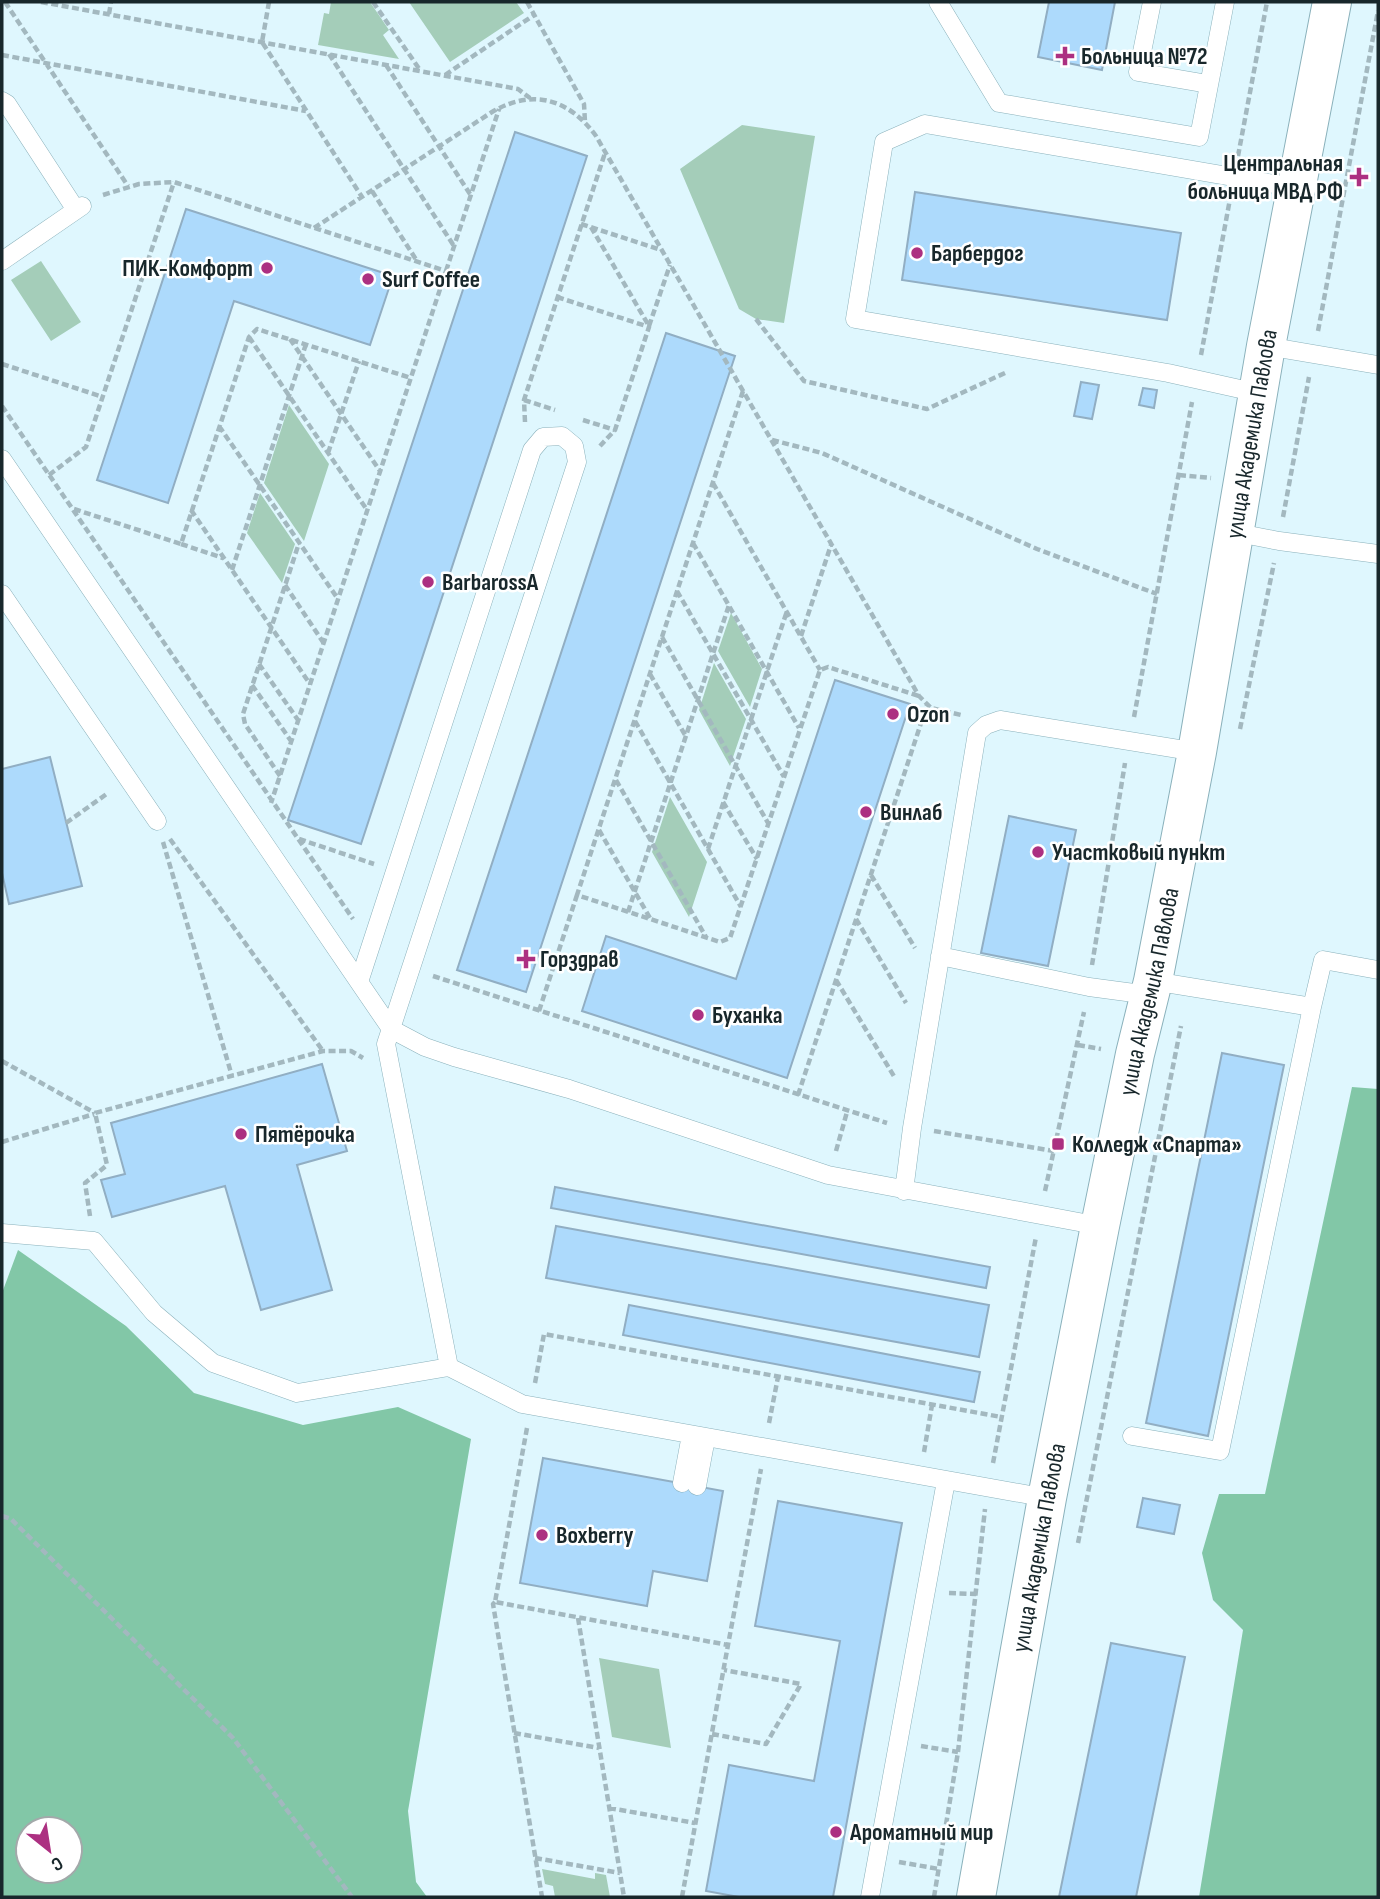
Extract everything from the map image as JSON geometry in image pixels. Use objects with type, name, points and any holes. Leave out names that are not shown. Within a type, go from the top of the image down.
[{"type":"street","name":"улица Академика Павлова","points":[[975,1897],[1047,1498],[1197,752],[1266,346],[1332,2]]},
{"type":"lane","points":[[938,2],[999,103],[1199,137],[1224,2]]},
{"type":"lane","points":[[1152,2],[1138,72],[1208,84]]},
{"type":"lane","points":[[2,101],[7,104],[79,208],[2,261]]},
{"type":"lane","points":[[1258,393],[1168,373],[855,319],[884,142],[925,124],[1297,188]]},
{"type":"lane","points":[[1266,346],[1378,365]]},
{"type":"lane","points":[[359,982],[532,450],[543,437],[562,436],[574,446],[577,462],[386,1046],[449,1367]]},
{"type":"lane","points":[[2,459],[391,1029],[425,1047],[454,1057],[569,1089],[828,1175],[1100,1226]]},
{"type":"lane","points":[[1233,532],[1378,554]]},
{"type":"lane","points":[[2,594],[157,821]]},
{"type":"lane","points":[[904,1191],[975,739],[981,729],[1000,720],[1197,752]]},
{"type":"lane","points":[[940,956],[1089,987],[1151,988],[1312,1007]]},
{"type":"lane","points":[[1132,1436],[1220,1451],[1323,960],[1378,970]]},
{"type":"lane","points":[[2,1233],[94,1241],[154,1313],[213,1363],[297,1393],[449,1367],[531,1406],[946,1481],[987,1495],[1047,1498]]},
{"type":"lane","points":[[690,1485],[699,1436]]},
{"type":"lane","points":[[870,1897],[946,1481]]},
{"type":"path","points":[[5,2],[128,186]]},
{"type":"path","points":[[41,2],[518,89],[531,99]]},
{"type":"path","points":[[109,14],[111,2]]},
{"type":"path","points":[[269,2],[262,42],[362,197]]},
{"type":"path","points":[[373,2],[420,71]]},
{"type":"path","points":[[527,2],[584,104],[585,122]]},
{"type":"path","points":[[934,1897],[958,1752],[987,1495],[1000,1417],[1089,987],[1130,740],[1267,2]]},
{"type":"path","points":[[445,75],[534,15]]},
{"type":"path","points":[[329,54],[454,246]]},
{"type":"path","points":[[2,55],[306,111]]},
{"type":"path","points":[[386,65],[471,195]]},
{"type":"path","points":[[314,228],[439,146],[511,103],[531,99],[549,101],[563,106],[585,122],[605,152],[919,696],[927,705],[937,710],[992,722]]},
{"type":"path","points":[[260,837],[499,108]]},
{"type":"path","points":[[524,400],[605,152]]},
{"type":"path","points":[[79,208],[108,192],[128,186],[153,182],[174,183],[446,271]]},
{"type":"path","points":[[49,475],[84,451],[174,183]]},
{"type":"path","points":[[372,191],[418,262]]},
{"type":"path","points":[[582,224],[662,250]]},
{"type":"path","points":[[591,227],[649,327]]},
{"type":"path","points":[[615,430],[670,264]]},
{"type":"path","points":[[558,297],[649,327]]},
{"type":"path","points":[[756,319],[804,381],[927,409],[1049,352]]},
{"type":"path","points":[[181,544],[249,337],[257,329],[411,378]]},
{"type":"path","points":[[249,337],[367,510]]},
{"type":"path","points":[[289,338],[380,471]]},
{"type":"path","points":[[232,570],[306,344]]},
{"type":"path","points":[[328,453],[359,361]]},
{"type":"path","points":[[2,363],[103,397]]},
{"type":"path","points":[[539,1011],[743,391]]},
{"type":"path","points":[[219,426],[338,600]]},
{"type":"path","points":[[771,440],[822,453],[1037,549],[1157,593]]},
{"type":"path","points":[[577,895],[720,942],[730,938],[820,670],[713,483]]},
{"type":"path","points":[[72,508],[224,558]]},
{"type":"path","points":[[191,510],[310,685]]},
{"type":"path","points":[[280,776],[243,721],[243,714],[299,543]]},
{"type":"path","points":[[693,543],[800,729]]},
{"type":"path","points":[[801,636],[832,544]]},
{"type":"path","points":[[285,585],[324,642]]},
{"type":"path","points":[[677,591],[784,778]]},
{"type":"path","points":[[628,912],[729,605]]},
{"type":"path","points":[[708,849],[786,611]]},
{"type":"path","points":[[662,638],[769,824]]},
{"type":"path","points":[[259,663],[298,721]]},
{"type":"path","points":[[820,670],[828,667],[919,696]]},
{"type":"path","points":[[650,674],[686,736]]},
{"type":"path","points":[[252,685],[292,742]]},
{"type":"path","points":[[798,1095],[927,705]]},
{"type":"path","points":[[635,721],[741,908]]},
{"type":"path","points":[[616,779],[706,938]]},
{"type":"path","points":[[66,823],[115,788]]},
{"type":"path","points":[[723,802],[757,860]]},
{"type":"path","points":[[157,821],[323,1051]]},
{"type":"path","points":[[157,821],[232,1076]]},
{"type":"path","points":[[599,830],[650,919]]},
{"type":"path","points":[[298,839],[395,871]]},
{"type":"path","points":[[871,874],[936,982]]},
{"type":"path","points":[[856,919],[927,1037]]},
{"type":"path","points":[[836,980],[915,1111]]},
{"type":"path","points":[[2,1142],[95,1113],[323,1051],[351,1051],[392,1077]]},
{"type":"path","points":[[2,1061],[95,1113],[107,1166],[85,1183],[94,1241]]},
{"type":"path","points":[[828,1175],[847,1112]]},
{"type":"path","points":[[542,1897],[492,1604],[495,1602],[544,1334],[1000,1417]]},
{"type":"path","points":[[682,1897],[778,1377]]},
{"type":"path","points":[[2,1516],[12,1519],[233,1738],[352,1897]]},
{"type":"path","points":[[495,1602],[728,1645]]},
{"type":"path","points":[[578,1618],[624,1897]]},
{"type":"path","points":[[712,1734],[766,1744],[801,1684],[723,1670]]},
{"type":"path","points":[[514,1733],[599,1748]]},
{"type":"path","points":[[609,1808],[695,1823]]},
{"type":"path","points":[[535,1858],[620,1873]]},
{"type":"green space","points":[[331,2],[370,2],[389,30],[383,35],[399,59],[318,45],[324,13],[329,14]]},
{"type":"green space","points":[[409,2],[516,2],[524,13],[450,62]]},
{"type":"green space","points":[[742,125],[815,136],[784,323],[756,319],[739,309],[680,169]]},
{"type":"green space","points":[[41,261],[81,322],[51,341],[11,280]]},
{"type":"green space","points":[[289,405],[329,464],[304,541],[264,483]]},
{"type":"green space","points":[[260,493],[295,544],[282,583],[247,533]]},
{"type":"green space","points":[[731,613],[762,669],[750,707],[718,651]]},
{"type":"green space","points":[[714,663],[746,719],[730,766],[699,710]]},
{"type":"green space","points":[[670,797],[707,862],[689,917],[652,852]]},
{"type":"green space","points":[[1352,1087],[1378,1089],[1378,1897],[1199,1897],[1243,1630],[1213,1600],[1202,1553],[1219,1494],[1265,1494]]},
{"type":"green space","points":[[18,1250],[126,1326],[194,1393],[303,1425],[398,1407],[471,1439],[408,1811],[416,1882],[427,1897],[2,1897],[2,1293]]},
{"type":"green space","points":[[599,1658],[659,1669],[671,1748],[612,1737]]},
{"type":"green space","points":[[542,1869],[595,1879],[595,1873],[606,1875],[610,1897],[555,1897],[553,1886],[545,1884]]},
{"type":"building","points":[[1049,2],[1115,2],[1102,70],[1038,57]]},
{"type":"building","points":[[515,132],[587,156],[361,844],[288,820]]},
{"type":"building","points":[[515,132],[587,156],[361,844],[288,820]]},
{"type":"building","points":[[915,192],[1181,233],[1167,320],[902,280]]},
{"type":"building","points":[[186,209],[393,276],[370,345],[234,301],[168,503],[97,480]]},
{"type":"building","points":[[186,209],[393,276],[370,345],[234,301],[168,503],[97,480]]},
{"type":"building","points":[[666,333],[735,356],[526,992],[457,970]]},
{"type":"building","points":[[666,333],[735,356],[526,992],[457,970]]},
{"type":"building","points":[[1081,382],[1099,385],[1092,419],[1074,416]]},
{"type":"building","points":[[1143,388],[1157,390],[1154,408],[1139,405]]},
{"type":"building","points":[[835,680],[910,704],[787,1078],[582,1011],[606,936],[736,979]]},
{"type":"building","points":[[835,680],[910,704],[787,1078],[582,1011],[606,936],[736,979]]},
{"type":"building","points":[[50,757],[82,886],[9,904],[2,873],[2,769]]},
{"type":"building","points":[[1009,816],[1076,830],[1048,966],[981,953]]},
{"type":"building","points":[[1222,1053],[1284,1065],[1208,1436],[1146,1423]]},
{"type":"building","points":[[322,1064],[347,1151],[297,1165],[332,1290],[261,1310],[225,1186],[112,1217],[101,1180],[125,1174],[111,1123]]},
{"type":"building","points":[[555,1187],[990,1267],[986,1288],[551,1208]]},
{"type":"building","points":[[556,1226],[989,1305],[979,1357],[546,1278]]},
{"type":"building","points":[[629,1305],[980,1372],[974,1402],[623,1335]]},
{"type":"building","points":[[543,1458],[723,1491],[707,1581],[653,1571],[647,1606],[520,1583]]},
{"type":"building","points":[[1143,1498],[1180,1505],[1174,1534],[1137,1527]]},
{"type":"building","points":[[778,1501],[902,1523],[833,1897],[739,1897],[706,1891],[729,1765],[814,1781],[840,1641],[755,1626]]},
{"type":"building","points":[[1111,1643],[1185,1657],[1136,1897],[1059,1897]]},
{"type":"place","name":"Больница №72","points":[[1065,56]]},
{"type":"place","name":"Центральная больница МВД РФ","points":[[1359,177]]},
{"type":"place","name":"Барбердог","points":[[917,253]]},
{"type":"place","name":"ПИК-Комфорт","points":[[267,268]]},
{"type":"place","name":"Surf Coffee","points":[[368,279]]},
{"type":"place","name":"BarbarossA","points":[[428,582]]},
{"type":"place","name":"Ozon","points":[[893,714]]},
{"type":"place","name":"Винлаб","points":[[866,812]]},
{"type":"place","name":"Участковый пункт","points":[[1038,852]]},
{"type":"place","name":"Горздрав","points":[[526,959]]},
{"type":"place","name":"Буханка","points":[[698,1015]]},
{"type":"place","name":"Пятёрочка","points":[[241,1134]]},
{"type":"place","name":"Колледж «Спарта»","points":[[1058,1144]]},
{"type":"place","name":"Boxberry","points":[[542,1535]]},
{"type":"place","name":"Ароматный мир","points":[[836,1832]]}]
